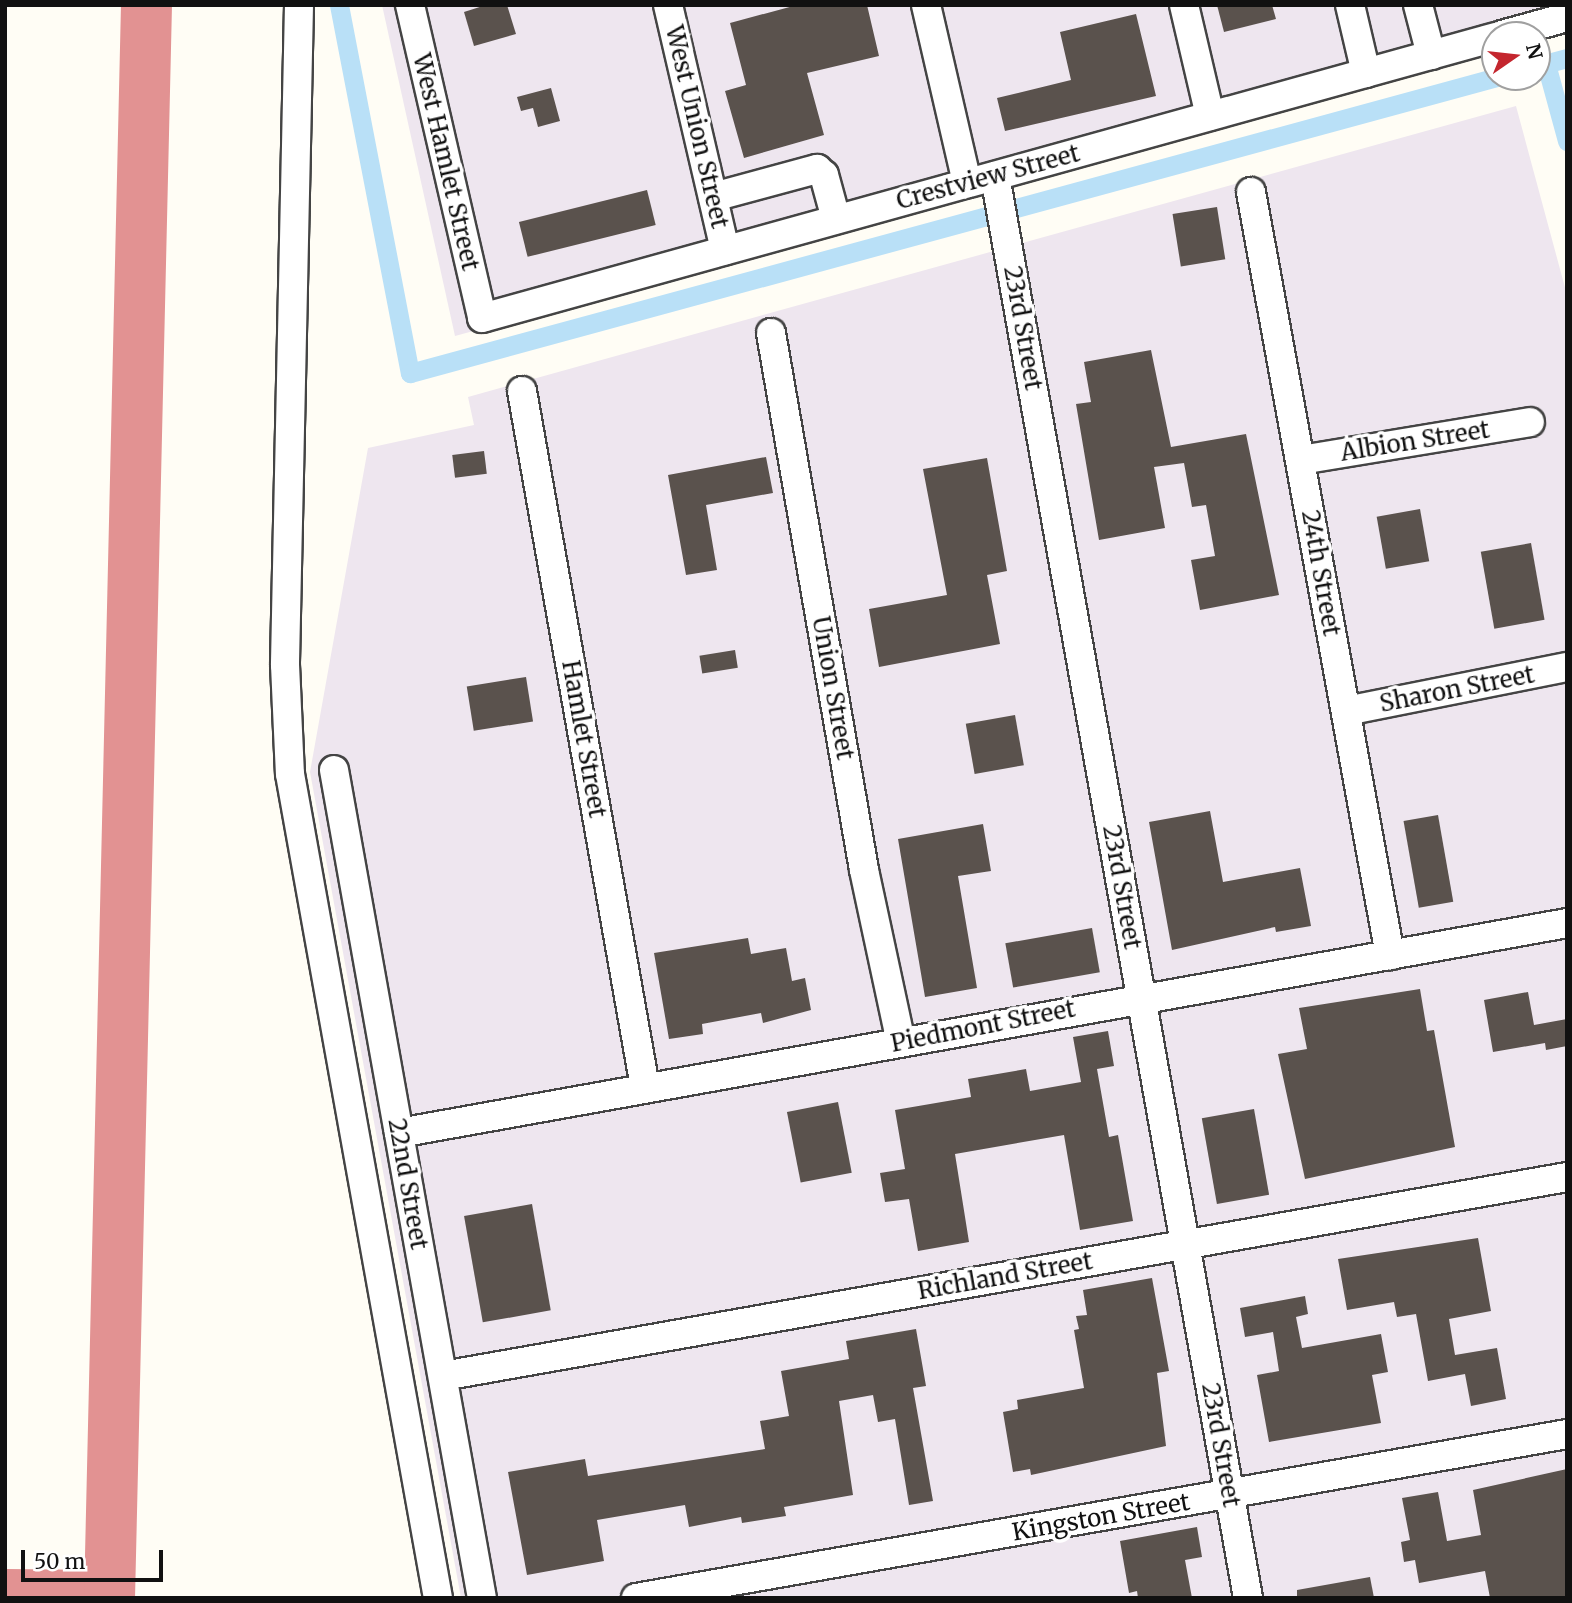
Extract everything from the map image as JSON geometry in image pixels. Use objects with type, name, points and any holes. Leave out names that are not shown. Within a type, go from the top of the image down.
[{"type":"street","points":[[299,5],[285,665],[290,775],[438,1598]]},
{"type":"street","name":"West Hamlet Street","points":[[410,5],[482,318]]},
{"type":"street","name":"West Union Street","points":[[668,5],[725,250]]},
{"type":"street","points":[[926,5],[967,183]]},
{"type":"street","points":[[1184,5],[1188,69],[1210,116]]},
{"type":"street","points":[[1350,5],[1366,73]]},
{"type":"street","points":[[1418,5],[1431,55]]},
{"type":"street","points":[[1528,16],[1567,17]]},
{"type":"street","name":"Crestview Street","points":[[482,318],[967,183],[997,185],[1210,116],[1481,41]]},
{"type":"street","points":[[713,197],[817,169],[824,175],[836,219]]},
{"type":"street","name":"23rd Street","points":[[997,185],[1248,1598]]},
{"type":"street","name":"24th Street","points":[[1251,192],[1390,954]]},
{"type":"street","name":"Union Street","points":[[771,333],[864,870],[901,1042]]},
{"type":"street","name":"Hamlet Street","points":[[522,391],[645,1087]]},
{"type":"street","name":"Albion Street","points":[[1301,460],[1530,422]]},
{"type":"street","name":"Sharon Street","points":[[1346,711],[1567,667]]},
{"type":"street","name":"22nd Street","points":[[334,770],[482,1598]]},
{"type":"street","name":"Piedmont Street","points":[[399,1133],[1142,996],[1567,923]]},
{"type":"street","name":"Richland Street","points":[[443,1376],[1567,1177]]},
{"type":"street","name":"Kingston Street","points":[[636,1598],[1567,1434]]},
{"type":"shaded area","points":[[382,5],[1567,5],[1541,21],[1481,21],[1481,54],[455,336]]},
{"type":"shaded area","points":[[1516,106],[1567,295],[1567,1598],[461,1598],[310,772],[368,448],[474,425],[468,397]]},
{"type":"building","points":[[486,5],[507,5],[516,34],[474,46],[464,12]]},
{"type":"building","points":[[797,5],[867,5],[879,56],[807,73],[824,135],[744,158],[725,91],[746,85],[730,23]]},
{"type":"building","points":[[1217,5],[1272,5],[1276,19],[1224,32]]},
{"type":"building","points":[[1136,14],[1156,96],[1005,131],[997,98],[1071,80],[1060,32]]},
{"type":"building","points":[[551,88],[560,121],[538,127],[533,108],[521,111],[517,97]]},
{"type":"building","points":[[647,190],[656,225],[528,257],[519,222]]},
{"type":"building","points":[[1217,207],[1225,259],[1181,266],[1173,214]]},
{"type":"building","points":[[1151,350],[1171,447],[1246,434],[1279,595],[1200,610],[1191,560],[1215,556],[1206,505],[1192,507],[1184,463],[1154,467],[1165,528],[1099,540],[1076,404],[1091,402],[1084,362]]},
{"type":"building","points":[[484,451],[487,474],[455,478],[452,455]]},
{"type":"building","points":[[766,457],[773,493],[706,505],[717,570],[686,575],[668,475]]},
{"type":"building","points":[[987,458],[1007,571],[987,575],[1000,644],[879,667],[869,609],[947,595],[923,469]]},
{"type":"building","points":[[1420,509],[1429,561],[1386,569],[1377,517]]},
{"type":"building","points":[[1531,543],[1545,620],[1494,629],[1481,552]]},
{"type":"building","points":[[735,650],[738,668],[702,673],[699,656]]},
{"type":"building","points":[[526,677],[533,721],[474,731],[467,686]]},
{"type":"building","points":[[1015,715],[1024,765],[975,774],[966,724]]},
{"type":"building","points":[[1210,811],[1223,882],[1300,868],[1311,926],[1276,932],[1275,927],[1172,950],[1149,822]]},
{"type":"building","points":[[1438,815],[1453,902],[1419,908],[1404,821]]},
{"type":"building","points":[[983,824],[991,871],[958,876],[977,988],[925,997],[898,839]]},
{"type":"building","points":[[1092,928],[1100,972],[1013,988],[1005,943]]},
{"type":"building","points":[[748,938],[751,954],[786,948],[792,981],[805,978],[811,1010],[763,1023],[761,1013],[702,1024],[703,1034],[669,1039],[654,953]]},
{"type":"building","points":[[1420,989],[1427,1031],[1434,1030],[1455,1147],[1305,1179],[1278,1054],[1307,1049],[1299,1008]]},
{"type":"building","points":[[1528,992],[1534,1025],[1567,1019],[1567,1046],[1546,1050],[1545,1043],[1493,1052],[1484,1000]]},
{"type":"building","points":[[1108,1031],[1114,1066],[1097,1069],[1109,1137],[1118,1135],[1133,1221],[1080,1230],[1064,1135],[955,1154],[969,1242],[918,1251],[909,1199],[885,1202],[880,1173],[905,1169],[895,1110],[971,1097],[968,1079],[1026,1069],[1030,1091],[1081,1082],[1073,1037]]},
{"type":"building","points":[[838,1102],[852,1173],[801,1183],[787,1112]]},
{"type":"building","points":[[1254,1109],[1269,1195],[1217,1204],[1202,1118]]},
{"type":"building","points":[[532,1204],[551,1310],[483,1322],[464,1216]]},
{"type":"building","points":[[1478,1238],[1491,1311],[1449,1319],[1455,1355],[1497,1348],[1506,1399],[1471,1406],[1465,1374],[1428,1381],[1416,1314],[1397,1317],[1394,1302],[1347,1310],[1338,1259]]},
{"type":"building","points":[[1152,1278],[1169,1371],[1157,1373],[1166,1446],[1031,1475],[1030,1469],[1013,1472],[1003,1412],[1018,1409],[1017,1400],[1084,1388],[1074,1330],[1079,1329],[1076,1316],[1087,1315],[1083,1290]]},
{"type":"building","points":[[1305,1296],[1308,1314],[1296,1317],[1302,1348],[1381,1334],[1388,1372],[1372,1375],[1381,1423],[1269,1442],[1257,1375],[1279,1371],[1273,1332],[1245,1337],[1240,1308]]},
{"type":"building","points":[[916,1329],[926,1386],[913,1388],[933,1501],[909,1505],[895,1419],[878,1422],[873,1395],[839,1401],[853,1495],[784,1507],[786,1516],[742,1523],[741,1517],[689,1527],[685,1505],[597,1520],[604,1561],[527,1575],[508,1472],[585,1459],[588,1476],[765,1449],[760,1421],[789,1416],[781,1371],[849,1359],[846,1341]]},
{"type":"building","points":[[1567,1469],[1567,1598],[1490,1598],[1485,1571],[1419,1583],[1415,1560],[1404,1562],[1401,1542],[1410,1540],[1402,1498],[1438,1492],[1447,1541],[1481,1535],[1473,1490]]},
{"type":"building","points":[[1197,1527],[1202,1557],[1185,1560],[1192,1598],[1138,1598],[1137,1591],[1129,1593],[1120,1541]]},
{"type":"building","points":[[1370,1577],[1374,1598],[1297,1598],[1297,1590]]},
{"type":"waterway","points":[[339,5],[410,373],[1481,81]]},
{"type":"waterway","points":[[1551,62],[1567,58]]},
{"type":"waterway","points":[[1551,82],[1567,141]]},
{"type":"taxiway","points":[[109,1598],[146,5]]},
{"type":"taxiway","points":[[5,1594],[109,1595]]}]
